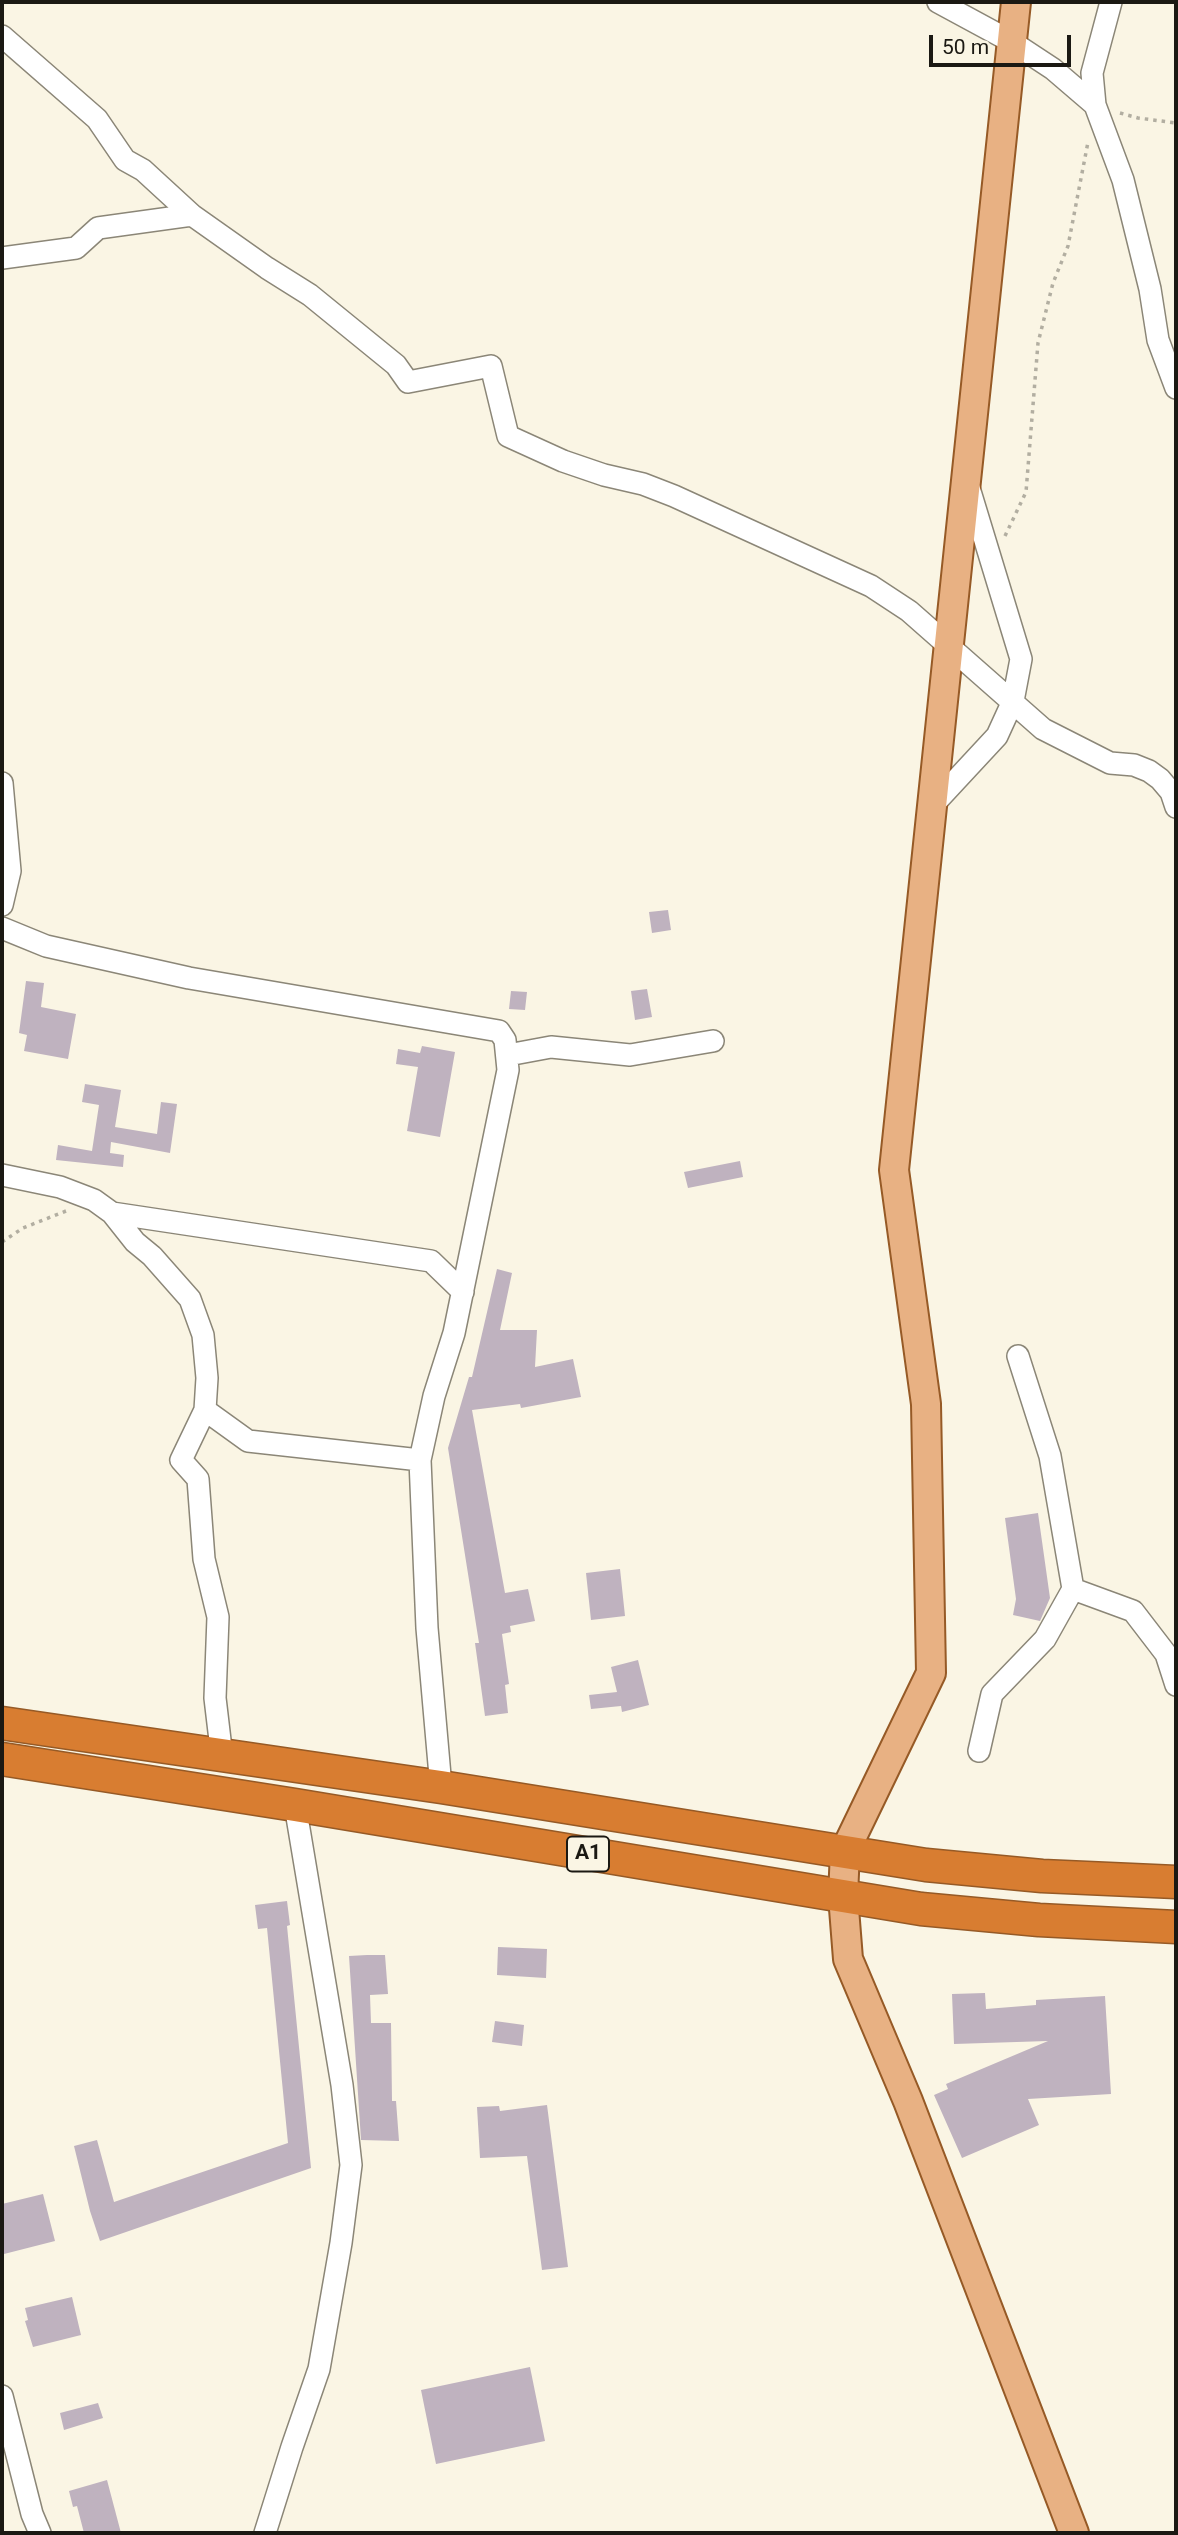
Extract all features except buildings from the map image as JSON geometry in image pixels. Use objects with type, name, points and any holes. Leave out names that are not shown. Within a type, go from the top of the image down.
[{"type":"highway","name":"A1","points":[[2,1724],[441,1787],[926,1865],[1041,1876],[1176,1882]]},
{"type":"highway","name":"A1","points":[[2,1759],[921,1909],[1039,1920],[1176,1927]]},
{"type":"main road","points":[[1016,2],[894,1170],[926,1404],[931,1673],[845,1851],[843,1896],[848,1959],[908,2101],[1074,2533]]},
{"type":"street","points":[[938,2],[1012,42],[1053,69],[1095,105]]},
{"type":"street","points":[[1111,2],[1092,73],[1095,105],[1123,180],[1150,289],[1158,340],[1176,388]]},
{"type":"street","points":[[2,36],[97,119],[125,160],[143,170],[192,215],[310,295],[396,365],[408,382],[491,366],[508,436],[583,468],[643,484],[674,496],[871,586],[909,611],[1043,729],[1110,763],[1134,765],[1149,771],[1171,792],[1176,807]]},
{"type":"street","points":[[2,258],[76,248],[98,228],[192,215]]},
{"type":"street","points":[[932,806],[997,736],[1013,701],[1021,659],[966,478]]},
{"type":"street","points":[[2,783],[6,873],[2,905]]},
{"type":"street","points":[[2,928],[46,946],[189,978],[499,1031],[505,1040],[508,1070],[454,1333],[434,1396],[420,1460],[427,1628],[441,1787]]},
{"type":"street","points":[[508,1055],[551,1047],[630,1055],[713,1041]]},
{"type":"street","points":[[2,1175],[60,1187],[94,1200],[112,1213],[135,1242],[152,1256],[190,1299],[203,1335],[205,1410],[181,1460],[198,1479],[204,1559],[218,1617],[215,1698],[222,1757]]},
{"type":"street","points":[[112,1213],[431,1261],[463,1292]]},
{"type":"street","points":[[979,1751],[992,1695],[1045,1639],[1073,1589],[1050,1456],[1018,1356]]},
{"type":"street","points":[[205,1410],[248,1441],[420,1460]]},
{"type":"street","points":[[1073,1589],[1133,1611],[1166,1654],[1176,1685]]},
{"type":"street","points":[[265,2533],[319,2369],[341,2244],[351,2165],[342,2085],[295,1805]]},
{"type":"street","points":[[2,2396],[32,2514],[40,2533]]},
{"type":"path","points":[[992,564],[1026,492],[1038,343],[1053,283],[1068,246],[1095,105],[1138,118],[1176,123]]},
{"type":"path","points":[[2,1242],[23,1228],[94,1200]]}]
